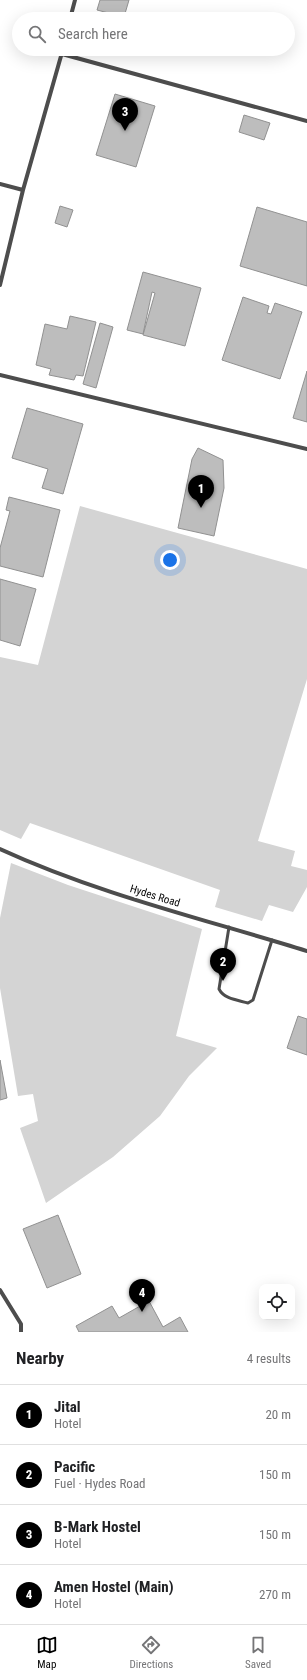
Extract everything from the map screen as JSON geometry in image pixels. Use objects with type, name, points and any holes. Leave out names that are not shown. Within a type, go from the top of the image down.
[{"type":"street","points":[[72,12],[75,0]]},
{"type":"street","points":[[0,285],[23,190],[61,56]]},
{"type":"street","points":[[80,56],[307,121]]},
{"type":"street","points":[[0,184],[23,190]]},
{"type":"street","points":[[0,375],[307,449]]},
{"type":"street","name":"Hydes Road","points":[[0,849],[60,875],[136,900],[307,951]]},
{"type":"street","points":[[0,1290],[21,1324],[21,1332]]},
{"type":"lane","points":[[229,927],[219,989],[221,994],[226,997],[248,1003],[253,1000],[272,940]]},
{"type":"shaded area","points":[[80,506],[307,569],[307,679],[258,841],[295,851],[291,866],[307,870],[307,887],[293,912],[269,905],[262,921],[215,907],[220,890],[30,823],[21,839],[0,830],[0,657],[38,665]]},
{"type":"shaded area","points":[[11,863],[68,885],[202,929],[176,1036],[217,1048],[189,1076],[160,1116],[113,1157],[46,1203],[20,1128],[38,1121],[33,1094],[18,1096],[0,988],[0,918]]},
{"type":"building","points":[[100,0],[129,0],[125,12],[105,12],[97,10]]},
{"type":"building","points":[[115,94],[155,106],[136,167],[96,155]]},
{"type":"building","points":[[244,115],[270,123],[264,140],[239,132]]},
{"type":"building","points":[[60,206],[73,210],[67,227],[55,223]]},
{"type":"building","points":[[257,207],[307,222],[307,286],[240,266]]},
{"type":"building","points":[[143,272],[201,288],[185,346],[143,335],[155,293],[152,292],[143,334],[127,330]]},
{"type":"building","points":[[243,297],[269,306],[267,313],[271,314],[275,303],[302,312],[280,379],[222,360]]},
{"type":"building","points":[[70,316],[96,322],[83,376],[76,375],[74,380],[49,375],[51,369],[36,365],[45,324],[67,329]]},
{"type":"building","points":[[100,323],[113,327],[96,388],[83,384]]},
{"type":"building","points":[[307,371],[307,422],[293,418]]},
{"type":"building","points":[[27,408],[83,424],[63,494],[42,488],[48,469],[12,458]]},
{"type":"building","points":[[198,448],[223,460],[224,488],[214,536],[178,528],[192,459]]},
{"type":"building","points":[[9,497],[60,510],[43,577],[0,566],[0,548],[10,511],[6,510]]},
{"type":"building","points":[[0,579],[36,589],[20,646],[0,640]]},
{"type":"building","points":[[298,1016],[307,1019],[307,1055],[287,1048]]},
{"type":"building","points":[[0,1060],[7,1098],[0,1100]]},
{"type":"building","points":[[58,1215],[81,1274],[47,1288],[23,1229]]},
{"type":"building","points":[[149,1301],[163,1327],[180,1317],[188,1332],[79,1332],[76,1326],[112,1306],[119,1318]]},
{"type":"place","name":"B-Mark Hostel","points":[[125,131]]},
{"type":"place","name":"Jital","points":[[201,508]]},
{"type":"place","name":"Pacific","points":[[223,981]]},
{"type":"place","name":"Amen Hostel (Main)","points":[[142,1312]]}]
